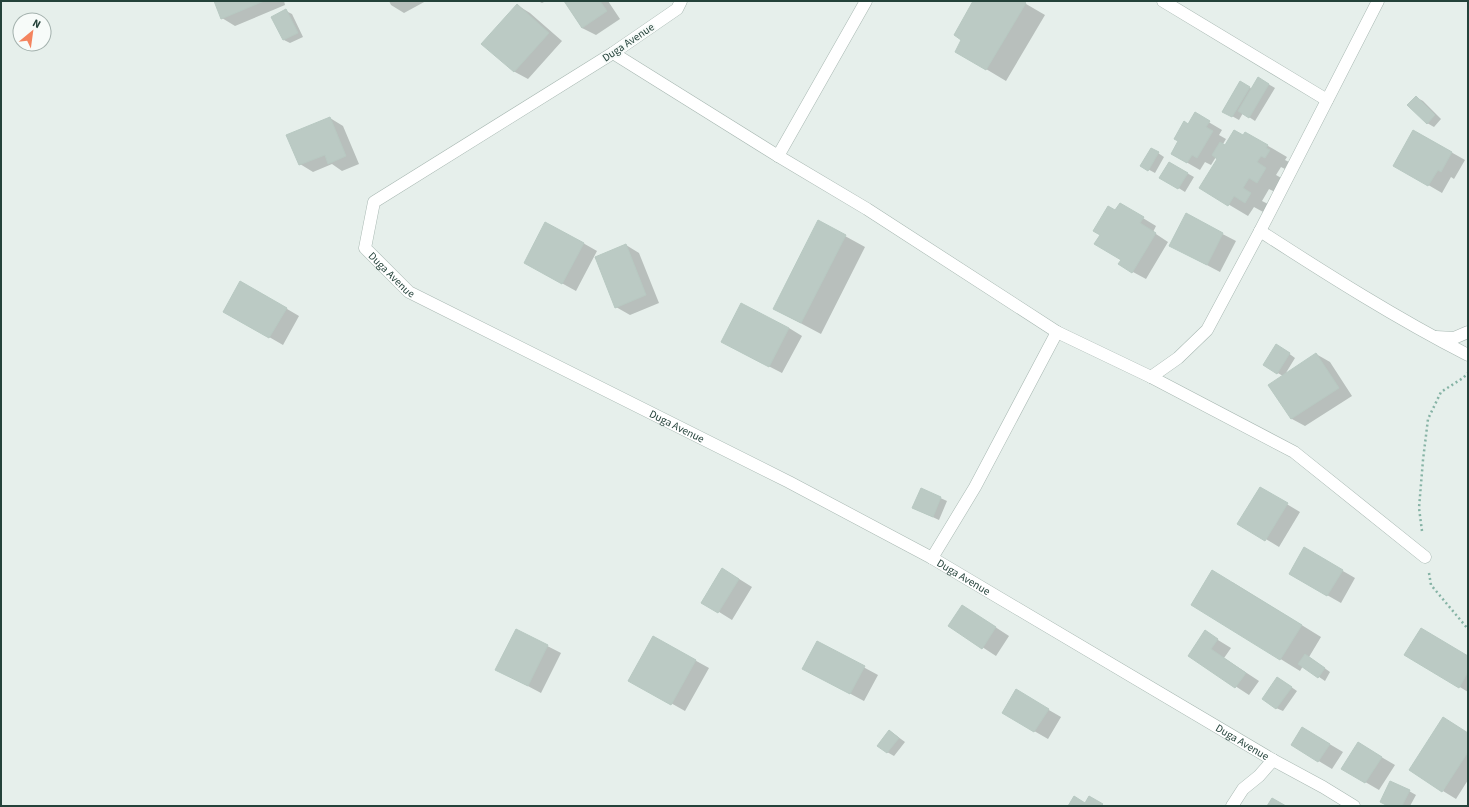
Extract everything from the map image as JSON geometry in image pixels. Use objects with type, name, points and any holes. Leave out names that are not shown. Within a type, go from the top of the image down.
[{"type":"street","name":"Duga Avenue","points":[[681,1],[677,9],[613,53],[374,202],[365,248],[409,292],[789,482],[932,558],[1354,806]]},
{"type":"street","points":[[778,156],[866,1]]},
{"type":"street","points":[[1163,1],[1327,100]]},
{"type":"street","points":[[1151,377],[1178,358],[1207,330],[1260,231],[1378,1]]},
{"type":"street","points":[[613,53],[778,156],[867,208],[1058,332],[1151,377],[1294,452],[1425,557]]},
{"type":"street","points":[[1260,231],[1345,286],[1432,337],[1468,355]]},
{"type":"street","points":[[932,558],[975,487],[1058,332]]},
{"type":"street","points":[[1432,337],[1454,338],[1468,332]]},
{"type":"street","points":[[1232,806],[1243,789],[1274,760]]},
{"type":"path","points":[[1468,373],[1463,378],[1441,392],[1428,419],[1419,508],[1425,557],[1432,584],[1468,629]]},
{"type":"building","points":[[214,1],[264,1],[221,19]]},
{"type":"building","points":[[564,1],[600,1],[607,11],[582,28]]},
{"type":"building","points":[[973,1],[1023,1],[1026,3],[986,70],[955,52],[961,40],[954,35]]},
{"type":"building","points":[[517,4],[549,33],[514,72],[481,44]]},
{"type":"building","points":[[286,9],[298,33],[283,40],[271,17]]},
{"type":"building","points":[[1258,77],[1269,84],[1249,118],[1238,111]]},
{"type":"building","points":[[1240,81],[1250,87],[1232,117],[1222,112]]},
{"type":"building","points":[[1416,96],[1435,115],[1427,124],[1407,105]]},
{"type":"building","points":[[1195,112],[1210,121],[1206,127],[1213,131],[1197,158],[1192,155],[1187,163],[1171,154],[1178,141],[1174,139],[1184,121],[1188,124]]},
{"type":"building","points":[[330,117],[346,156],[328,164],[325,155],[299,165],[286,135]]},
{"type":"building","points":[[1234,130],[1243,135],[1245,132],[1268,145],[1266,148],[1270,150],[1265,158],[1261,156],[1257,162],[1266,168],[1257,183],[1249,178],[1243,188],[1251,193],[1245,203],[1234,196],[1228,206],[1199,188],[1217,159],[1212,155],[1220,142],[1225,145]]},
{"type":"building","points":[[1413,130],[1452,152],[1441,172],[1438,170],[1428,186],[1393,166]]},
{"type":"building","points":[[1151,148],[1159,152],[1148,171],[1140,166]]},
{"type":"building","points":[[1169,162],[1188,173],[1178,189],[1159,178]]},
{"type":"building","points":[[1120,203],[1144,217],[1140,223],[1156,233],[1132,273],[1118,264],[1121,260],[1094,244],[1100,235],[1093,231],[1108,206],[1115,210]]},
{"type":"building","points":[[1186,213],[1223,233],[1207,265],[1169,246]]},
{"type":"building","points":[[818,220],[846,235],[801,323],[773,309]]},
{"type":"building","points":[[545,222],[584,243],[562,284],[524,263]]},
{"type":"building","points":[[626,244],[646,295],[615,308],[595,257]]},
{"type":"building","points":[[240,281],[287,308],[269,338],[223,312]]},
{"type":"building","points":[[741,303],[789,328],[769,367],[721,342]]},
{"type":"building","points":[[1276,344],[1290,353],[1277,374],[1263,365]]},
{"type":"building","points":[[1316,353],[1339,388],[1291,419],[1268,385]]},
{"type":"building","points":[[1260,487],[1288,503],[1265,541],[1237,524]]},
{"type":"building","points":[[921,488],[941,497],[933,517],[912,508]]},
{"type":"building","points":[[1304,547],[1343,570],[1327,596],[1289,574]]},
{"type":"building","points":[[722,568],[739,579],[718,613],[701,603]]},
{"type":"building","points":[[1212,570],[1302,625],[1280,660],[1191,605]]},
{"type":"building","points":[[962,605],[996,627],[982,649],[948,626]]},
{"type":"building","points":[[1421,628],[1468,656],[1468,672],[1459,688],[1404,655]]},
{"type":"building","points":[[516,629],[548,645],[528,686],[495,670]]},
{"type":"building","points":[[1205,630],[1218,639],[1211,649],[1246,673],[1235,688],[1188,656]]},
{"type":"building","points":[[653,636],[696,660],[671,705],[628,681]]},
{"type":"building","points":[[817,641],[865,666],[850,694],[802,669]]},
{"type":"building","points":[[1305,654],[1325,668],[1318,678],[1298,664]]},
{"type":"building","points":[[1277,677],[1292,687],[1276,709],[1262,699]]},
{"type":"building","points":[[1016,689],[1049,709],[1034,732],[1002,713]]},
{"type":"building","points":[[1443,717],[1468,733],[1468,752],[1442,792],[1409,770]]},
{"type":"building","points":[[1302,727],[1330,744],[1318,762],[1291,745]]},
{"type":"building","points":[[889,730],[899,738],[887,753],[877,746]]},
{"type":"building","points":[[1358,742],[1382,757],[1365,783],[1341,769]]},
{"type":"building","points":[[1390,781],[1410,790],[1402,806],[1388,806],[1380,802]]},
{"type":"building","points":[[1074,796],[1085,803],[1089,796],[1103,804],[1101,806],[1068,806]]},
{"type":"building","points":[[1272,798],[1286,806],[1267,806]]}]
